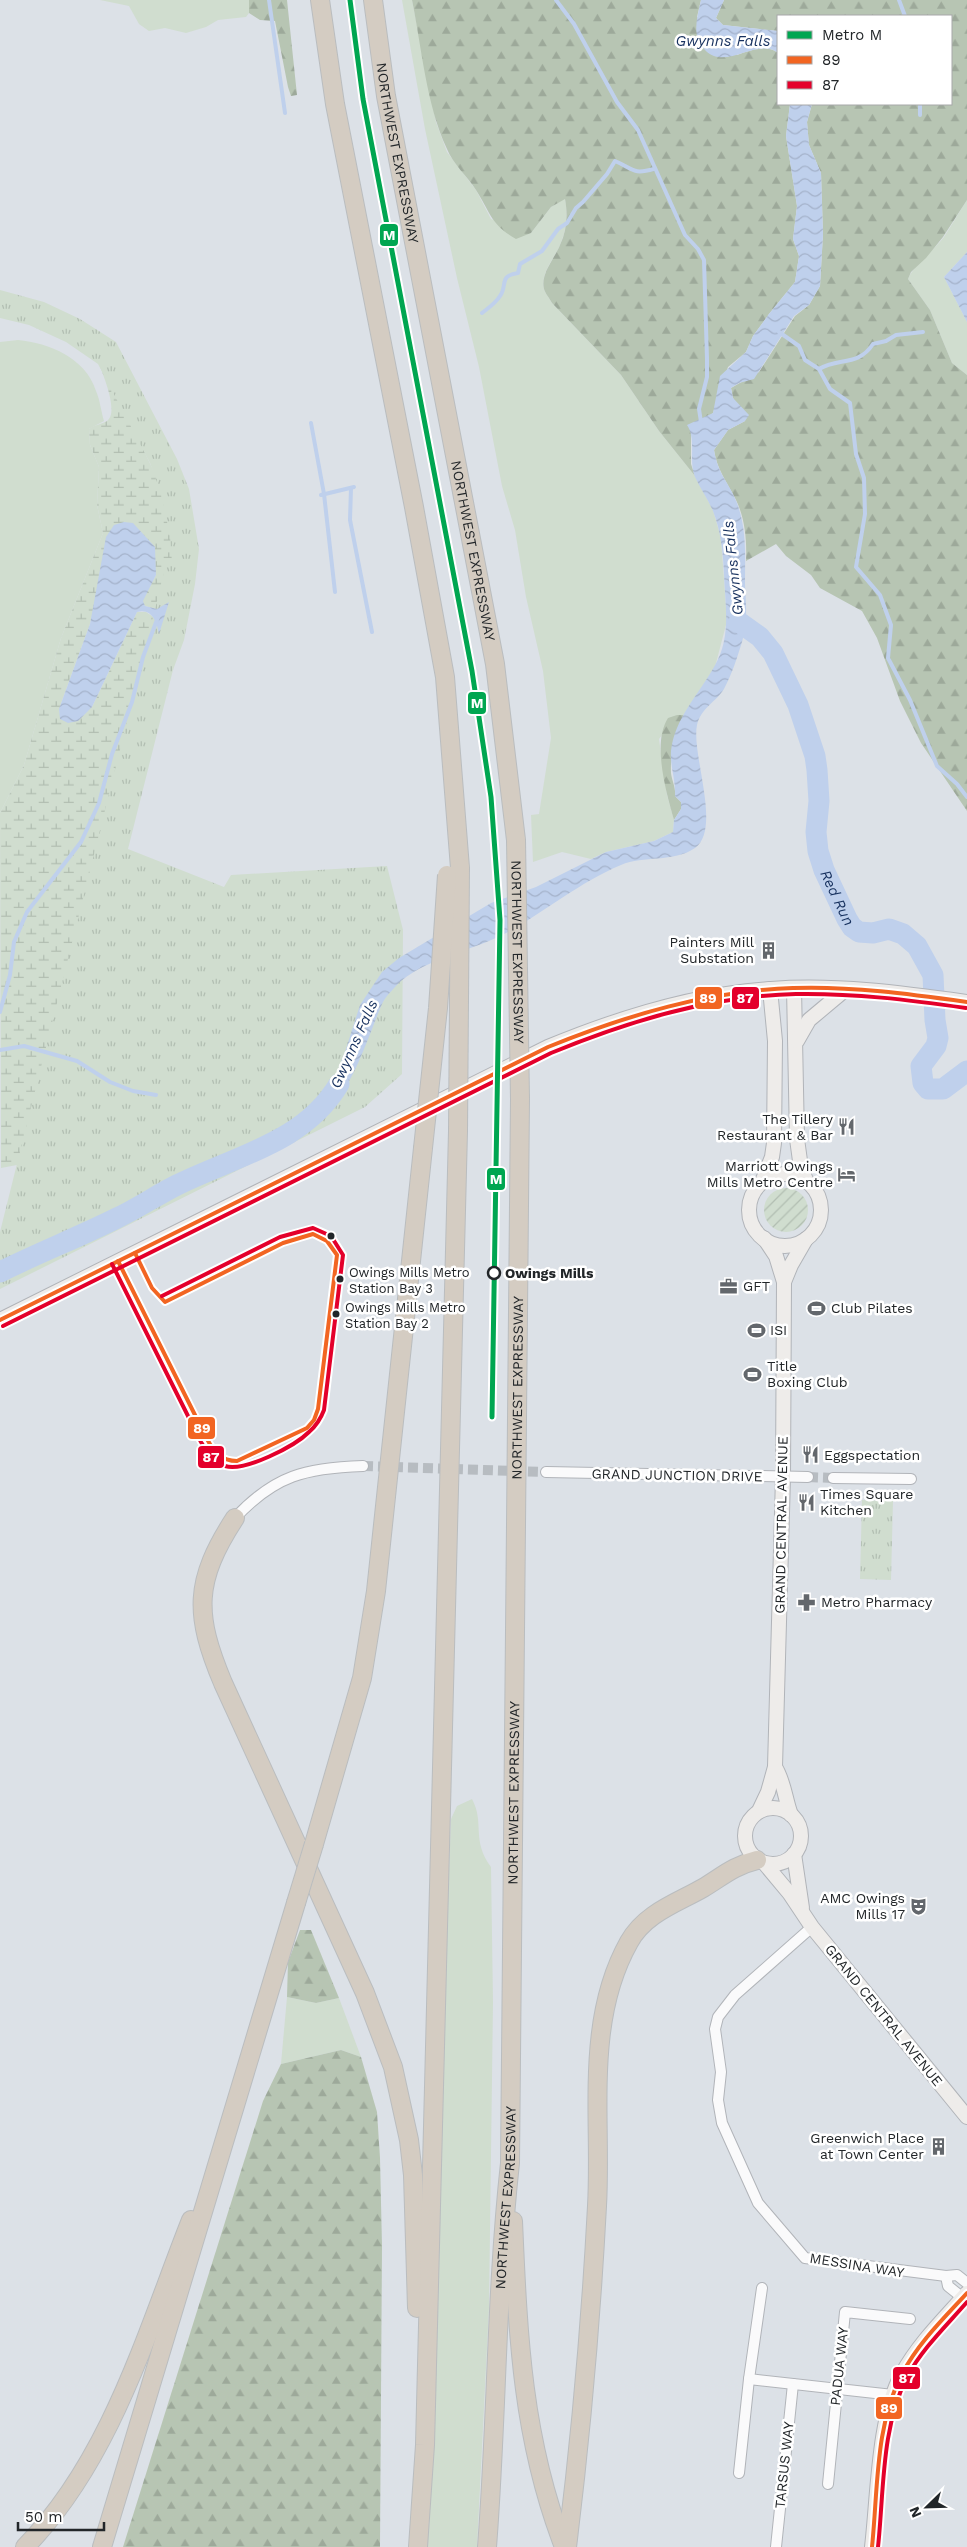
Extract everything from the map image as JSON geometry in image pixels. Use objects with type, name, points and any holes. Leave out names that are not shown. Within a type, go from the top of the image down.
[{"type":"highway","points":[[320,0],[335,104],[414,507],[445,678],[452,743],[458,1131],[425,2445],[418,2547]]},
{"type":"highway","name":"NORTHWEST EXPRESSWAY","points":[[373,0],[386,96],[495,664],[516,840],[520,1099],[510,2163],[501,2248],[494,2446],[487,2547]]},
{"type":"highway","points":[[102,2547],[314,1844],[362,1678],[376,1591],[454,871]]},
{"type":"highway","points":[[235,1518],[219,1542],[204,1583],[202,1606],[205,1634],[223,1683],[365,1992],[393,2067],[409,2140],[413,2175],[418,2419],[425,2445]]},
{"type":"highway","points":[[565,2547],[577,2470],[596,2220],[600,2037],[611,1985],[630,1940],[656,1914],[671,1903],[703,1888],[735,1866],[761,1862]]},
{"type":"highway","points":[[25,2547],[74,2488],[110,2423],[235,2107]]},
{"type":"highway","points":[[510,2163],[518,2336],[526,2404],[540,2470],[565,2547]]},
{"type":"street","points":[[0,1320],[548,1047],[640,1014],[720,996],[770,989],[794,988],[846,989],[962,1001]]},
{"type":"street","name":"GRAND CENTRAL AVENUE","points":[[784,1282],[791,1265],[806,1239],[818,1226],[821,1215],[821,1203],[817,1192],[806,1180],[801,1168],[797,1138],[794,988]]},
{"type":"street","name":"GRAND CENTRAL AVENUE","points":[[770,989],[775,1041],[774,1143],[772,1157],[762,1182],[753,1194],[750,1218],[755,1229],[764,1238],[776,1256],[784,1282],[783,1477],[776,1768],[759,1811],[749,1820],[744,1839],[750,1854],[761,1862],[802,1911],[812,1927],[967,2117]]},
{"type":"street","points":[[796,1044],[804,1025],[820,1009],[846,989]]},
{"type":"street","points":[[762,1182],[772,1176],[784,1174],[796,1175],[806,1180]]},
{"type":"street","points":[[764,1238],[775,1244],[787,1246],[806,1239]]},
{"type":"street","points":[[235,1518],[250,1502],[280,1480],[320,1469],[363,1466]]},
{"type":"street","name":"GRAND JUNCTION DRIVE","points":[[546,1472],[808,1477]]},
{"type":"street","points":[[833,1478],[911,1479]]},
{"type":"street","name":"GRAND CENTRAL AVENUE","points":[[776,1768],[780,1775],[784,1796],[791,1815],[800,1831],[801,1840],[794,1854],[802,1911]]},
{"type":"street","points":[[759,1811],[774,1808],[791,1815]]},
{"type":"street","points":[[761,1862],[784,1862],[794,1854]]},
{"type":"street","name":"MESSINA WAY","points":[[812,1927],[735,1995],[718,2017],[715,2029],[721,2072],[718,2100],[722,2123],[758,2203],[805,2258],[946,2276],[957,2275],[967,2283]]},
{"type":"street","points":[[872,2547],[884,2436],[893,2395],[901,2376],[920,2346],[965,2296],[948,2286],[946,2276]]},
{"type":"street","points":[[739,2473],[749,2379],[762,2288]]},
{"type":"street","name":"PADUA WAY","points":[[828,2484],[845,2312],[910,2319]]},
{"type":"street","points":[[749,2379],[893,2395]]},
{"type":"street","name":"TARSUS WAY","points":[[776,2547],[793,2384]]},
{"type":"green space","points":[[100,0],[249,0],[249,13],[246,17],[218,20],[206,27],[186,33],[165,28],[149,31],[139,24],[129,6]]},
{"type":"green space","points":[[249,0],[287,0],[297,95],[291,96],[288,87],[275,21],[260,20],[249,13]]},
{"type":"green space","points":[[402,0],[412,0],[436,122],[447,152],[476,190],[491,219],[531,233],[551,207],[565,198],[567,216],[565,228],[560,245],[544,277],[545,291],[552,303],[621,375],[659,431],[695,476],[713,510],[721,538],[727,621],[715,667],[684,715],[677,715],[659,739],[667,795],[674,820],[673,832],[654,841],[606,852],[591,859],[562,852],[533,862],[531,815],[539,814],[551,738],[543,671],[526,597],[515,530],[502,486],[479,367],[457,278],[425,129]]},
{"type":"green space","points":[[412,0],[701,0],[697,17],[737,55],[763,49],[774,50],[777,52],[777,105],[790,105],[786,136],[797,206],[793,239],[799,256],[795,282],[753,336],[746,352],[728,367],[713,413],[691,432],[691,464],[695,476],[659,431],[621,375],[552,303],[545,291],[544,278],[560,245],[565,228],[567,217],[565,199],[551,207],[531,233],[516,239],[501,229],[450,154],[434,114],[425,76]]},
{"type":"green space","points":[[724,0],[967,0],[967,200],[943,237],[926,258],[911,272],[908,279],[930,310],[952,363],[967,375],[967,811],[921,743],[900,701],[877,638],[862,611],[820,588],[811,575],[786,556],[776,544],[746,561],[746,538],[742,514],[720,470],[714,450],[728,430],[745,421],[733,398],[731,388],[759,372],[795,316],[809,305],[820,286],[823,234],[821,173],[809,145],[807,122],[812,105],[952,105],[952,15],[777,15],[777,31],[723,25],[716,18]]},
{"type":"green space","points":[[967,200],[967,252],[944,277],[967,322],[967,375],[952,363],[930,310],[908,279],[914,269],[944,237]]},
{"type":"green space","points":[[0,290],[44,302],[80,319],[116,342],[177,459],[189,489],[199,549],[195,584],[184,640],[173,670],[128,849],[224,887],[231,875],[387,866],[403,930],[402,1074],[365,1107],[0,1289],[0,1232],[167,561],[169,568],[172,563],[170,536],[161,493],[150,463],[98,364],[66,342],[29,325],[0,318]]},
{"type":"green space","points":[[18,340],[42,345],[65,354],[75,361],[91,379],[99,398],[104,421],[89,429],[90,445],[99,467],[97,505],[103,533],[61,638],[24,765],[0,813],[0,342]]},
{"type":"green space","points":[[96,357],[113,385],[171,508],[173,586],[157,609],[145,606],[142,601],[156,575],[97,595],[90,624],[59,709],[61,719],[92,707],[137,612],[146,612],[155,618],[31,1157],[17,1165],[1,1168],[0,813],[24,765],[61,638],[103,533],[97,505],[99,467],[90,445],[89,429],[107,421],[110,416],[111,400]]},
{"type":"green space","points":[[684,715],[676,736],[671,758],[671,773],[675,796],[681,802],[681,809],[674,820],[664,782],[661,741],[663,728],[668,718]]},
{"type":"green space","points":[[782,1188],[790,1188],[802,1194],[808,1210],[802,1226],[790,1232],[782,1232],[770,1226],[764,1214],[764,1206],[770,1194]]},
{"type":"green space","points":[[862,1500],[893,1501],[891,1580],[860,1579]]},
{"type":"green space","points":[[472,1799],[478,1816],[481,1848],[491,1867],[493,2002],[489,2308],[477,2547],[423,2547],[451,1819],[457,1806]]},
{"type":"green space","points":[[300,1930],[311,1930],[339,1998],[316,2003],[287,1997],[288,1962]]},
{"type":"green space","points":[[287,1997],[316,2003],[339,1998],[361,2057],[341,2050],[281,2064]]},
{"type":"green space","points":[[341,2050],[361,2057],[377,2112],[382,2246],[380,2547],[123,2547],[263,2101],[281,2064]]},
{"type":"water","name":"Gwynns Falls","points":[[701,0],[724,0],[716,18],[723,25],[777,31],[777,52],[761,48],[732,56],[713,56],[705,50],[698,39],[697,20]]},
{"type":"water","name":"Gwynns Falls","points":[[790,105],[812,105],[807,122],[809,145],[821,173],[823,234],[820,286],[809,305],[794,316],[754,379],[739,383],[731,388],[733,398],[749,415],[745,421],[728,430],[714,450],[718,466],[737,503],[742,523],[745,543],[746,613],[742,642],[729,678],[721,694],[705,710],[697,725],[696,738],[706,808],[706,825],[703,838],[695,848],[677,856],[639,860],[621,865],[577,888],[495,939],[426,965],[413,972],[401,981],[383,1002],[358,1063],[341,1095],[331,1105],[322,1108],[322,1097],[333,1082],[360,1005],[382,972],[399,958],[491,903],[536,887],[606,852],[654,841],[673,832],[674,820],[681,809],[681,802],[675,796],[671,757],[673,739],[682,717],[720,656],[726,621],[720,534],[713,511],[695,477],[692,464],[691,437],[687,425],[713,413],[720,376],[746,352],[753,336],[795,282],[799,256],[793,239],[797,206],[786,136]]},
{"type":"water","points":[[967,252],[967,322],[944,277]]},
{"type":"water","points":[[124,522],[133,523],[155,547],[156,575],[143,601],[145,606],[157,609],[169,602],[159,634],[157,625],[150,614],[142,611],[137,612],[92,707],[78,721],[68,723],[60,719],[59,709],[90,624],[106,537],[114,525]]},
{"type":"waterway","points":[[269,0],[285,113]]},
{"type":"waterway","points":[[556,0],[574,24],[617,102],[638,130],[685,235],[698,249],[704,260],[707,377],[699,409],[701,422]]},
{"type":"waterway","points":[[899,0],[905,15]]},
{"type":"waterway","points":[[920,105],[920,115]]},
{"type":"waterway","points":[[482,313],[494,304],[500,296],[508,276],[518,273],[520,264],[542,251],[558,229],[567,223],[576,208],[607,174],[615,161],[637,171],[654,169]]},
{"type":"waterway","points":[[779,332],[799,346],[805,360],[819,369],[830,389],[850,403],[856,454],[864,478],[865,514],[856,567],[880,595],[891,625],[888,658],[910,700],[937,766],[957,784],[967,797]]},
{"type":"waterway","points":[[819,369],[826,365],[861,356],[873,344],[886,341],[896,335],[923,332]]},
{"type":"waterway","points":[[311,423],[324,494],[335,592]]},
{"type":"waterway","points":[[321,495],[354,487]]},
{"type":"waterway","points":[[351,488],[350,520],[372,632]]},
{"type":"waterway","points":[[0,1012],[10,975],[14,942],[27,912],[81,842],[99,803],[112,754],[132,702],[143,657],[158,617]]},
{"type":"waterway","name":"Red Run","points":[[739,622],[760,637],[773,653],[798,705],[815,756],[817,770],[819,801],[816,832],[818,851],[824,870],[847,919],[852,927],[859,932],[873,933],[889,929],[903,934],[917,946],[933,975],[935,1020],[938,1038],[936,1046],[921,1066],[923,1083],[928,1089],[943,1089],[967,1071]]},
{"type":"waterway","points":[[0,1050],[24,1046],[77,1061],[110,1082],[133,1091],[156,1095]]},
{"type":"waterway","name":"Gwynns Falls","points":[[0,1272],[117,1218],[177,1185],[267,1146],[307,1121],[324,1104],[339,1084]]},
{"type":"tunnel","points":[[363,1466],[546,1472]]},
{"type":"tunnel","points":[[808,1477],[833,1478]]},
{"type":"metro line","name":"M","points":[[350,0],[363,99],[472,671],[491,797],[500,920],[492,1417]]},
{"type":"transit line","name":"89","points":[[0,1320],[548,1047],[638,1015],[730,994],[793,988],[859,989],[967,1002]]},
{"type":"transit line","name":"87","points":[[3,1326],[551,1053],[640,1021],[702,1005],[764,996],[796,994],[860,996],[966,1008]]},
{"type":"transit line","name":"87","points":[[112,1264],[201,1442],[214,1460],[221,1465],[234,1467],[257,1462],[293,1444],[314,1427],[324,1410],[343,1255],[331,1236],[313,1228],[280,1237],[162,1296]]},
{"type":"transit line","name":"89","points":[[118,1261],[207,1439],[219,1455],[231,1461],[237,1461],[307,1428],[314,1420],[318,1409],[337,1255],[327,1241],[313,1234],[283,1243],[165,1302],[152,1288],[135,1253]]},
{"type":"transit line","name":"89","points":[[872,2547],[882,2436],[893,2394],[908,2363],[916,2352],[932,2331],[967,2293]]},
{"type":"transit line","name":"87","points":[[878,2547],[885,2460],[892,2417],[899,2397],[907,2377],[920,2357],[967,2302]]},
{"type":"place","name":"Painters Mill Substation","points":[[768,950]]},
{"type":"place","name":"The Tillery Restaurant & Bar","points":[[847,1127]]},
{"type":"place","name":"Marriott Owings Mills Metro Centre","points":[[847,1174]]},
{"type":"place","name":"Owings Mills","points":[[494,1273]]},
{"type":"place","name":"Owings Mills Metro Station Bay 3","points":[[340,1279]]},
{"type":"place","name":"GFT","points":[[729,1286]]},
{"type":"place","name":"Club Pilates","points":[[817,1308]]},
{"type":"place","name":"Owings Mills Metro Station Bay 2","points":[[336,1314]]},
{"type":"place","name":"ISI","points":[[756,1330]]},
{"type":"place","name":"Title Boxing Club","points":[[753,1374]]},
{"type":"place","name":"Eggspectation","points":[[810,1455]]},
{"type":"place","name":"Times Square Kitchen","points":[[806,1502]]},
{"type":"place","name":"Metro Pharmacy","points":[[807,1602]]},
{"type":"place","name":"AMC Owings Mills 17","points":[[919,1906]]},
{"type":"place","name":"Greenwich Place at Town Center","points":[[938,2146]]}]
